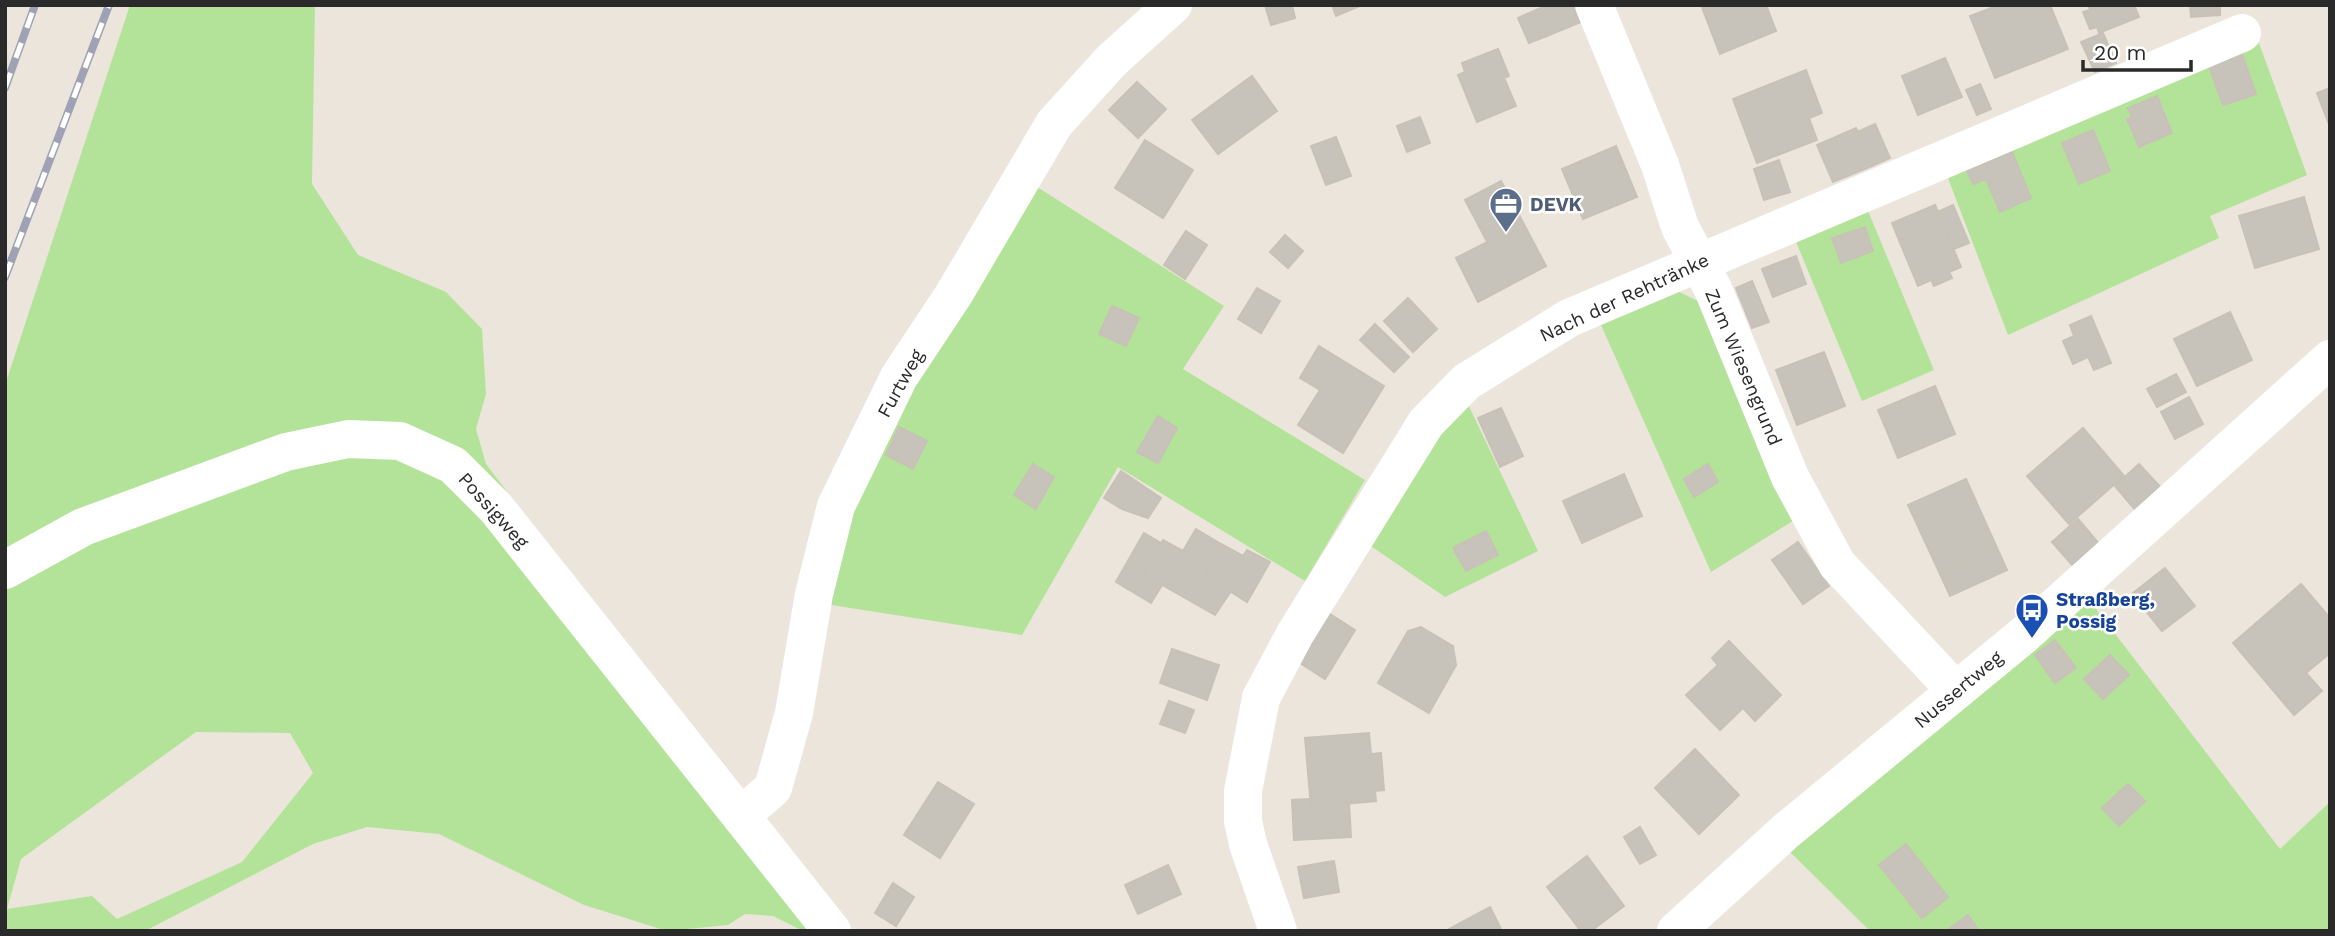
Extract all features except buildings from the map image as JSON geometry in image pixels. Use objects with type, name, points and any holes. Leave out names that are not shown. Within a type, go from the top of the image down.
[{"type":"street","name":"Furtweg","points":[[741,816],[772,788],[794,713],[814,594],[836,506],[899,377],[954,294],[1054,124],[1111,61],[1173,5]]},
{"type":"street","name":"Zum Wiesengrund","points":[[1594,5],[1660,165],[1680,227],[1698,261],[1790,477],[1837,564],[1956,691]]},
{"type":"street","name":"Nach der Rehtränke","points":[[1278,931],[1248,844],[1243,821],[1243,791],[1261,698],[1295,634],[1426,423],[1466,382],[1569,318],[1698,261],[1967,152],[2050,113],[2162,70],[2242,33]]},
{"type":"street","name":"Nussertweg","points":[[1676,931],[1786,831],[2025,634],[2330,359]]},
{"type":"street","name":"Possigweg","points":[[5,570],[83,527],[286,452],[348,439],[400,441],[453,466],[496,508],[832,931]]},
{"type":"green space","points":[[130,5],[315,5],[312,184],[358,255],[446,292],[482,329],[486,394],[476,429],[486,464],[543,539],[817,931],[803,931],[773,916],[745,914],[728,925],[667,931],[584,905],[439,834],[367,827],[313,844],[145,931],[5,931],[5,385]],"holes":[[[196,732],[290,733],[313,773],[242,862],[117,919],[92,896],[7,909],[21,859]]]},
{"type":"green space","points":[[2259,43],[2307,175],[2210,216],[2219,238],[2008,335],[1946,173],[2113,100]]},
{"type":"green space","points":[[1034,185],[1224,306],[1183,369],[1365,480],[1305,581],[1118,467],[1022,635],[825,604],[849,491]]},
{"type":"green space","points":[[1866,206],[1934,370],[1862,401],[1794,237]]},
{"type":"green space","points":[[1671,288],[1698,301],[1799,517],[1711,572],[1597,316]]},
{"type":"green space","points":[[1464,396],[1538,551],[1445,597],[1365,542]]},
{"type":"green space","points":[[2090,601],[2280,849],[2330,802],[2330,931],[1870,931],[1788,850]]},
{"type":"railway","points":[[5,88],[35,5]]},
{"type":"railway","points":[[5,277],[109,5]]},
{"type":"place","name":"DEVK","points":[[1506,234]]},
{"type":"place","name":"Straßberg, Possig","points":[[2032,640]]}]
